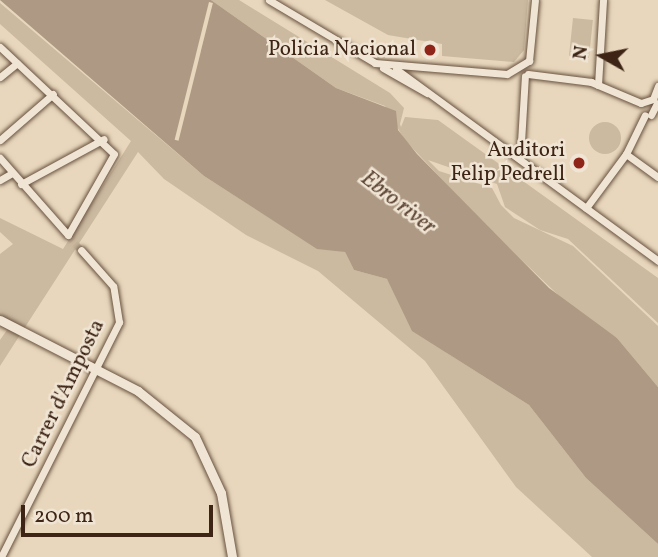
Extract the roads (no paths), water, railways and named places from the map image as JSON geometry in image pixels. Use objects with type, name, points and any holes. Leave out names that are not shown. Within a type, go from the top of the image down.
[{"type":"street","points":[[269,0],[359,56],[449,106]]},
{"type":"street","points":[[520,159],[524,72],[535,0]]},
{"type":"street","points":[[598,85],[603,0]]},
{"type":"street","points":[[0,47],[104,139],[114,154],[68,235],[1,160]]},
{"type":"street","points":[[0,77],[17,63]]},
{"type":"street","points":[[375,64],[422,69],[524,72],[598,85],[641,103],[656,102]]},
{"type":"street","points":[[389,66],[418,81],[658,261]]},
{"type":"street","points":[[418,81],[422,69]]},
{"type":"street","points":[[586,208],[651,116],[658,86]]},
{"type":"street","points":[[0,140],[52,94]]},
{"type":"street","points":[[641,103],[651,116]]},
{"type":"street","points":[[20,184],[104,139]]},
{"type":"street","points":[[626,154],[658,177]]},
{"type":"street","points":[[0,180],[12,173]]},
{"type":"street","name":"Carrer d'Amposta","points":[[1,557],[97,369],[120,309],[113,286],[81,250]]},
{"type":"street","points":[[0,320],[97,369],[160,406],[195,437],[221,493],[232,557]]},
{"type":"water","name":"Ebro river","points":[[0,0],[211,0],[336,88],[396,111],[398,130],[417,154],[549,288],[617,338],[658,387],[658,544],[586,478],[529,405],[412,331],[387,279],[354,270],[345,252],[317,249],[204,176]]},
{"type":"tunnel","points":[[68,235],[81,250]]},
{"type":"place","name":"Policia Nacional","points":[[430,50]]},
{"type":"place","name":"Auditori Felip Pedrell","points":[[579,163]]}]
